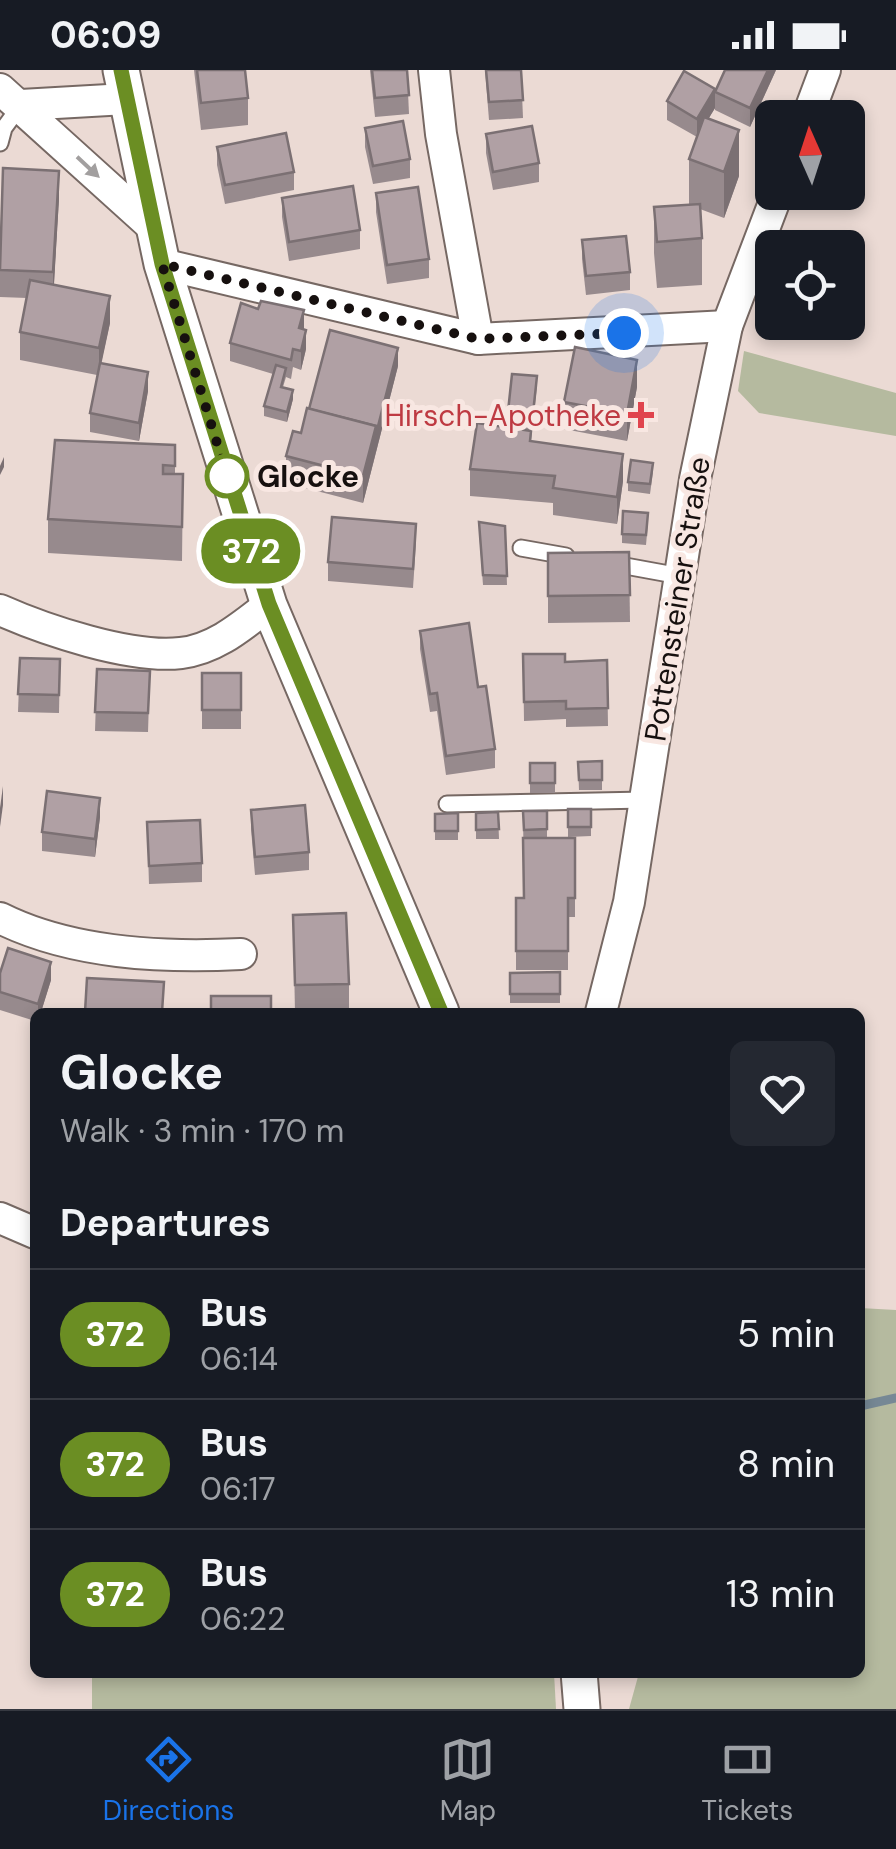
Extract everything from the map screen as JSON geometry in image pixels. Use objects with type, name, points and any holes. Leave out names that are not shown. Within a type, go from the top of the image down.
[{"type":"street","points":[[434,70],[441,134],[478,339]]},
{"type":"street","points":[[814,100],[826,70]]},
{"type":"street","points":[[10,97],[124,84],[162,264],[269,604],[438,1008]]},
{"type":"street","points":[[10,97],[155,228]]},
{"type":"street","name":"Pottensteiner Straße","points":[[601,1008],[629,902],[680,576],[726,326],[771,210]]},
{"type":"street","points":[[162,264],[478,339],[726,326]]},
{"type":"street","points":[[0,610],[119,647],[181,653],[226,638],[269,604]]},
{"type":"street","points":[[0,918],[24,930],[128,952],[241,954]]},
{"type":"street","points":[[0,1218],[30,1231]]},
{"type":"street","points":[[579,1678],[582,1709]]},
{"type":"lane","points":[[0,143],[10,97]]},
{"type":"lane","points":[[521,548],[680,576]]},
{"type":"lane","points":[[447,804],[645,800]]},
{"type":"green space","points":[[744,351],[896,393],[896,436],[759,413],[738,391]]},
{"type":"green space","points":[[865,1308],[896,1310],[896,1709],[629,1709],[638,1678],[865,1678]]},
{"type":"green space","points":[[92,1678],[554,1678],[556,1709],[92,1709]]},
{"type":"building","points":[[197,70],[245,70],[248,98],[201,103]]},
{"type":"building","points":[[372,70],[407,70],[409,95],[375,98]]},
{"type":"building","points":[[486,70],[521,70],[523,100],[489,102]]},
{"type":"building","points":[[725,70],[768,70],[750,108],[715,92]]},
{"type":"building","points":[[684,71],[715,89],[697,119],[667,101]]},
{"type":"building","points":[[704,117],[739,130],[724,172],[689,159]]},
{"type":"building","points":[[403,121],[410,159],[373,166],[365,128]]},
{"type":"building","points":[[532,126],[539,163],[493,172],[486,134]]},
{"type":"building","points":[[286,133],[294,172],[225,185],[217,147]]},
{"type":"building","points":[[3,168],[59,171],[53,272],[0,270]]},
{"type":"building","points":[[353,186],[360,230],[289,242],[282,198]]},
{"type":"building","points":[[418,187],[429,259],[387,265],[376,193]]},
{"type":"building","points":[[700,204],[702,238],[657,242],[654,207]]},
{"type":"building","points":[[626,236],[630,272],[586,276],[582,240]]},
{"type":"building","points":[[30,280],[110,296],[99,348],[20,332]]},
{"type":"building","points":[[261,301],[304,310],[299,328],[306,330],[301,351],[293,349],[291,360],[230,343],[241,303],[258,309]]},
{"type":"building","points":[[330,330],[398,348],[376,434],[376,426],[309,409]]},
{"type":"building","points":[[575,347],[637,360],[627,414],[564,402]]},
{"type":"building","points":[[100,363],[148,372],[139,423],[90,413]]},
{"type":"building","points":[[276,365],[286,368],[281,387],[293,390],[287,412],[264,406]]},
{"type":"building","points":[[512,374],[537,376],[532,423],[507,421]]},
{"type":"building","points":[[307,408],[376,426],[363,476],[286,456],[293,431],[301,433]]},
{"type":"building","points":[[477,423],[531,431],[530,441],[623,454],[617,497],[553,488],[555,476],[470,469]]},
{"type":"building","points":[[55,440],[175,445],[175,466],[163,465],[163,474],[183,474],[182,527],[48,519]]},
{"type":"building","points":[[631,460],[653,463],[650,484],[628,482]]},
{"type":"building","points":[[623,511],[648,513],[646,535],[622,534]]},
{"type":"building","points":[[332,517],[416,524],[413,569],[328,562]]},
{"type":"building","points":[[479,522],[505,526],[507,576],[483,575]]},
{"type":"building","points":[[629,552],[630,595],[548,596],[548,553]]},
{"type":"building","points":[[469,623],[478,687],[486,686],[495,749],[446,756],[437,693],[430,694],[420,631]]},
{"type":"building","points":[[523,654],[565,654],[565,662],[607,660],[608,708],[566,709],[566,701],[524,702]]},
{"type":"building","points":[[20,658],[60,659],[59,695],[18,694]]},
{"type":"building","points":[[97,669],[150,671],[148,713],[95,712]]},
{"type":"building","points":[[202,673],[241,673],[241,710],[202,710]]},
{"type":"building","points":[[602,761],[602,780],[579,780],[578,762]]},
{"type":"building","points":[[530,763],[555,763],[555,783],[530,783]]},
{"type":"building","points":[[47,791],[100,798],[95,839],[42,832]]},
{"type":"building","points":[[305,805],[309,852],[255,857],[251,810]]},
{"type":"building","points":[[568,809],[591,809],[591,827],[568,827]]},
{"type":"building","points":[[523,811],[547,811],[547,829],[524,830]]},
{"type":"building","points":[[498,812],[499,829],[476,830],[476,813]]},
{"type":"building","points":[[458,813],[458,831],[435,831],[435,814]]},
{"type":"building","points":[[200,820],[202,863],[149,866],[147,822]]},
{"type":"building","points":[[523,838],[575,838],[575,898],[568,898],[568,951],[516,951],[516,898],[524,898]]},
{"type":"building","points":[[346,913],[349,984],[295,985],[293,915]]},
{"type":"building","points":[[8,948],[51,962],[38,1004],[0,992],[0,973]]},
{"type":"building","points":[[560,972],[560,994],[510,994],[510,973]]},
{"type":"building","points":[[87,978],[164,982],[162,1008],[85,1008]]},
{"type":"building","points":[[211,996],[271,996],[271,1008],[211,1008]]},
{"type":"waterway","points":[[865,1405],[896,1398]]},
{"type":"bus line","name":"372","points":[[121,70],[162,264],[269,604],[439,1008]]},
{"type":"place","name":"Hirsch-Apotheke","points":[[641,415]]},
{"type":"place","name":"Glocke","points":[[227,476]]},
{"type":"route","points":[[227,476],[162,264],[478,339],[624,333]]}]
